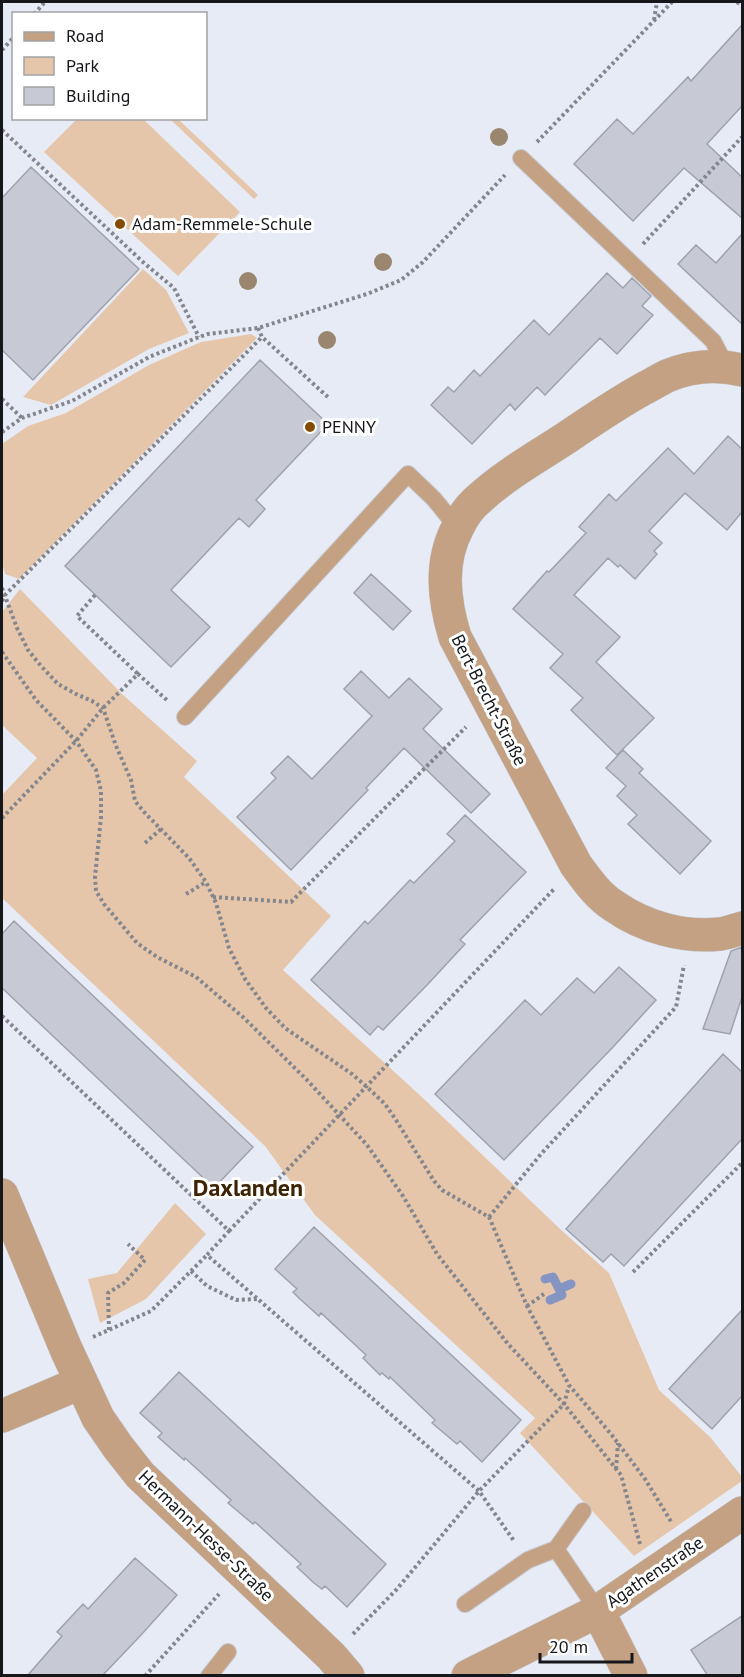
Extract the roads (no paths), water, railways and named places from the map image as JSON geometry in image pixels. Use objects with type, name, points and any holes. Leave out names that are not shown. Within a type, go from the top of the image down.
[{"type":"street","name":"Bert-Brecht-Straße","points":[[734,368],[696,367],[666,376],[605,411],[501,481],[479,498],[465,513],[450,543],[445,578],[449,616],[455,637],[576,865],[588,883],[612,906],[637,920],[663,929],[689,935],[722,934],[742,928]]},
{"type":"street","name":"Hermann-Hesse-Straße","points":[[2,1195],[80,1383],[98,1418],[140,1475],[340,1666]]},
{"type":"street","points":[[2,1416],[80,1383]]},
{"type":"street","name":"Agathenstraße","points":[[468,1676],[598,1611],[742,1513]]},
{"type":"street","points":[[598,1611],[631,1676]]},
{"type":"lane","points":[[521,158],[713,341],[734,368]]},
{"type":"lane","points":[[185,717],[408,474],[434,499],[457,527]]},
{"type":"lane","points":[[465,1604],[528,1560],[556,1549],[583,1511]]},
{"type":"lane","points":[[556,1549],[598,1611]]},
{"type":"lane","points":[[209,1676],[228,1652]]},
{"type":"waterway","points":[[545,1279],[553,1277],[559,1289]]},
{"type":"waterway","points":[[550,1300],[562,1295],[559,1289],[571,1284]]},
{"type":"place","name":"Adam-Remmele-Schule","points":[[120,224]]},
{"type":"place","name":"PENNY","points":[[310,427]]},
{"type":"district","name":"Daxlanden","points":[[248,1188]]}]
